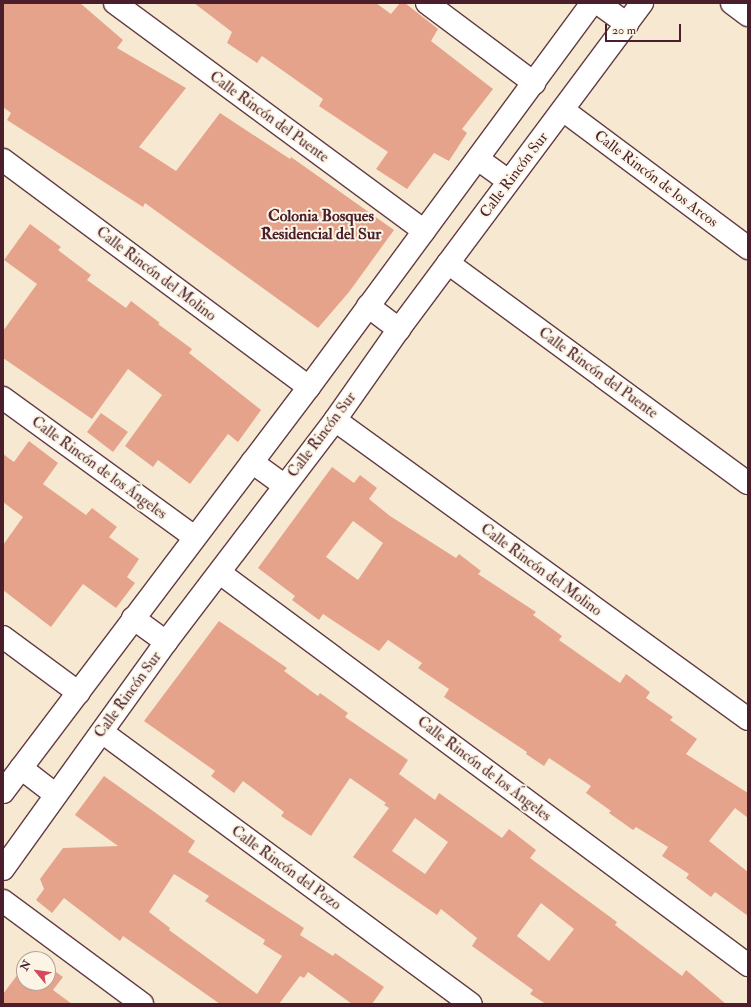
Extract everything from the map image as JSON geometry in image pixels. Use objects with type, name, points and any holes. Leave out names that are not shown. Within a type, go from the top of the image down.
[{"type":"street","name":"Calle Rincón del Puente","points":[[115,3],[424,231]]},
{"type":"street","points":[[427,3],[534,83]]},
{"type":"street","points":[[3,792],[309,387],[592,3]]},
{"type":"street","points":[[598,3],[627,24]]},
{"type":"street","name":"Calle Rincón Sur","points":[[3,869],[166,642],[335,420],[399,329],[642,3]]},
{"type":"street","points":[[732,3],[748,15]]},
{"type":"street","name":"Calle Rincón de los Arcos","points":[[563,110],[748,248]]},
{"type":"street","points":[[478,159],[508,181]]},
{"type":"street","name":"Calle Rincón del Molino","points":[[3,160],[309,387]]},
{"type":"street","name":"Calle Rincón del Puente","points":[[448,263],[748,483]]},
{"type":"street","points":[[368,306],[399,329]]},
{"type":"street","name":"Calle Rincón de los Ángeles","points":[[3,398],[194,538]]},
{"type":"street","name":"Calle Rincón del Molino","points":[[335,420],[748,719]]},
{"type":"street","points":[[252,462],[284,486]]},
{"type":"street","name":"Calle Rincón de los Ángeles","points":[[220,573],[748,965]]},
{"type":"street","points":[[133,618],[166,642]]},
{"type":"street","points":[[3,637],[79,693]]},
{"type":"street","name":"Calle Rincón del Pozo","points":[[102,732],[471,1004]]},
{"type":"street","points":[[21,768],[56,795]]},
{"type":"street","points":[[3,901],[142,1004]]},
{"type":"building","points":[[3,3],[80,3],[123,40],[117,48],[186,88],[139,147],[176,171],[220,113],[290,159],[291,157],[394,230],[349,292],[318,328],[145,203],[143,207],[7,120],[11,113],[3,107]]},
{"type":"building","points":[[194,3],[376,3],[391,14],[400,3],[405,3],[438,29],[431,41],[493,89],[462,129],[467,133],[449,161],[434,153],[407,189],[376,169],[388,152],[319,106],[323,99],[262,56],[257,63],[227,43],[232,32]]},
{"type":"building","points":[[30,224],[61,247],[58,250],[91,275],[87,280],[126,308],[131,301],[160,323],[158,324],[192,349],[189,353],[261,410],[238,442],[228,434],[190,484],[158,460],[153,467],[125,446],[162,395],[128,369],[92,419],[3,358],[3,331],[37,284],[4,260]]},
{"type":"building","points":[[101,413],[128,432],[113,452],[87,432]]},
{"type":"building","points":[[29,441],[58,463],[43,484],[86,515],[92,508],[117,527],[109,537],[139,559],[127,577],[135,583],[116,608],[83,584],[51,627],[3,590],[3,545],[23,517],[3,502],[3,454],[14,462]]},
{"type":"building","points":[[332,467],[354,483],[360,475],[377,488],[369,499],[390,516],[456,558],[459,554],[481,571],[478,574],[536,612],[533,615],[562,636],[559,640],[620,683],[626,674],[650,692],[646,698],[673,717],[670,720],[697,739],[686,754],[748,793],[748,818],[735,808],[709,841],[748,872],[748,916],[715,892],[711,897],[686,878],[689,874],[662,856],[668,847],[636,827],[633,830],[609,813],[611,811],[586,793],[591,786],[549,758],[544,766],[526,754],[527,752],[444,697],[449,689],[418,668],[422,663],[388,640],[379,651],[323,614],[319,620],[292,600],[295,596],[258,568]],"holes":[[[353,521],[383,543],[358,580],[326,557]]]},
{"type":"building","points":[[219,621],[287,668],[284,671],[318,696],[320,693],[348,713],[345,717],[408,760],[399,774],[435,800],[439,793],[502,838],[509,829],[536,850],[530,858],[617,922],[615,925],[682,976],[686,970],[726,1004],[546,1004],[530,994],[533,990],[472,946],[477,938],[441,909],[437,915],[353,857],[389,808],[384,805],[386,803],[350,778],[311,836],[281,816],[284,812],[243,781],[234,793],[211,776],[215,771],[144,721]],"holes":[[[415,818],[448,842],[425,874],[392,851]],[[541,903],[574,929],[549,961],[517,936]]]},
{"type":"building","points":[[104,776],[195,841],[188,852],[304,928],[300,935],[333,956],[335,953],[384,987],[372,1004],[352,1004],[308,972],[304,978],[300,976],[279,1004],[220,1004],[123,936],[120,941],[64,898],[52,913],[36,900],[44,889],[40,879],[63,848],[118,846],[75,815]],"holes":[[[174,874],[209,896],[205,901],[265,940],[263,944],[282,956],[257,994],[169,930],[170,928],[149,912]]]},
{"type":"building","points":[[56,972],[63,977],[56,986]]},
{"type":"building","points":[[16,977],[16,991],[54,991],[72,1004],[3,1004],[3,994]]},
{"type":"district","name":"Colonia Bosques Residencial del Sur","points":[[321,225]]}]
